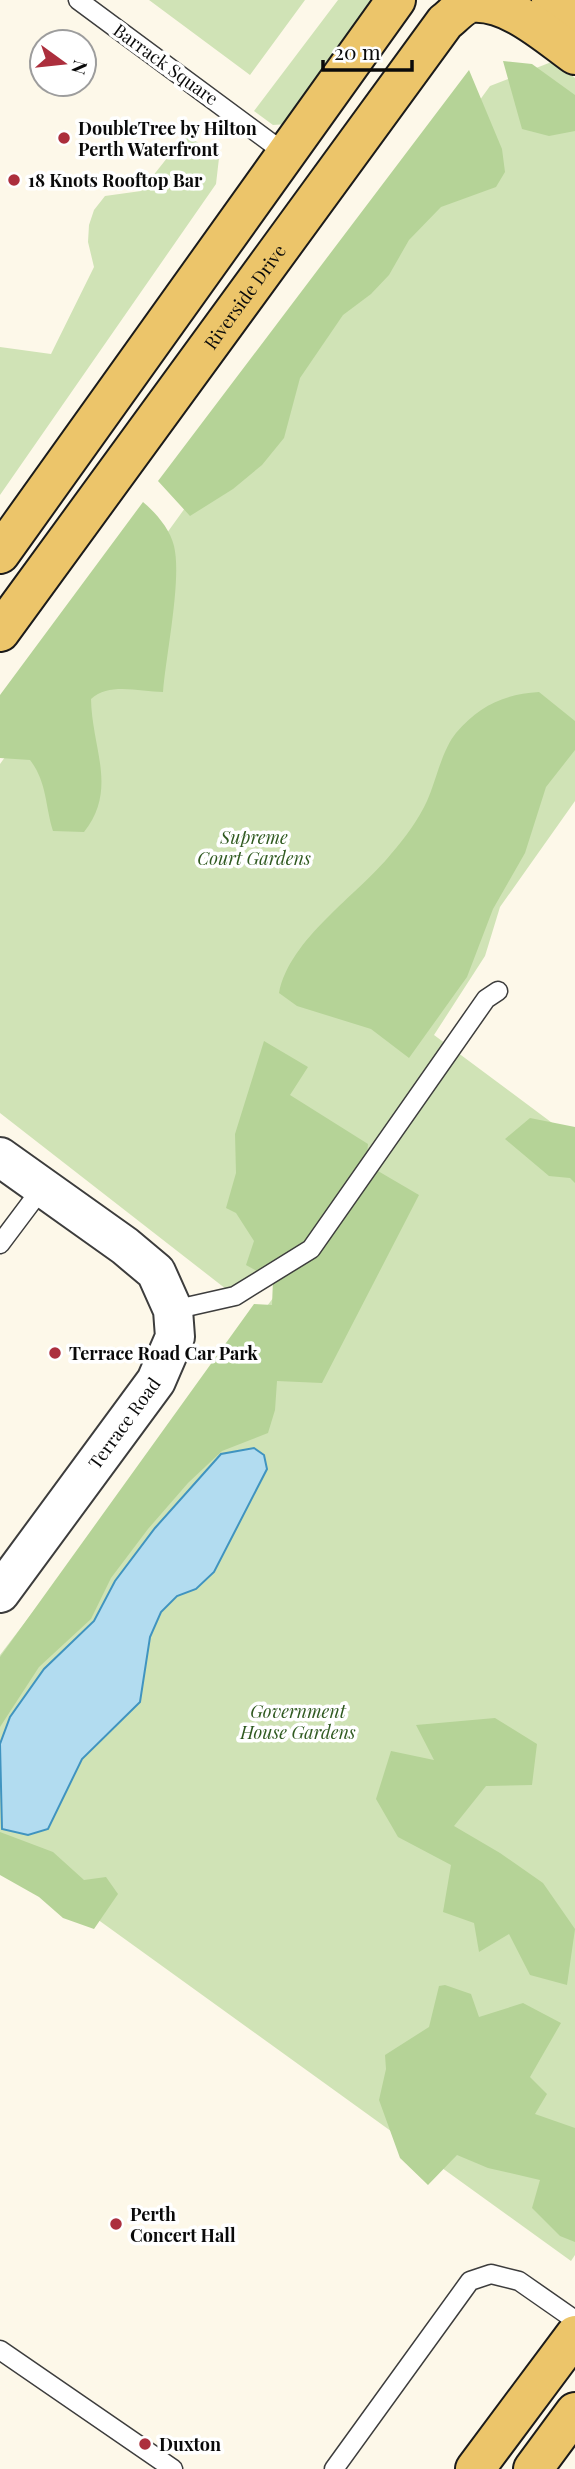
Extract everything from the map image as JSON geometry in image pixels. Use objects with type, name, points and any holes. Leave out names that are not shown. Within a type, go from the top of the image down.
[{"type":"main road","points":[[0,554],[396,0]]},
{"type":"main road","points":[[551,0],[575,17]]},
{"type":"main road","name":"Riverside Drive","points":[[0,632],[445,22],[469,3],[491,1],[511,9],[575,55]]},
{"type":"main road","points":[[286,155],[315,159],[355,145]]},
{"type":"main road","points":[[475,2469],[575,2335]]},
{"type":"main road","points":[[533,2469],[575,2412]]},
{"type":"street","name":"Terrace Road","points":[[0,1157],[125,1246],[156,1272],[173,1310],[175,1337],[156,1381],[0,1593]]},
{"type":"lane","name":"Barrack Square","points":[[78,0],[286,155]]},
{"type":"lane","points":[[173,1310],[235,1296],[311,1249],[486,999],[498,991]]},
{"type":"lane","points":[[0,1244],[42,1188]]},
{"type":"lane","points":[[334,2469],[470,2281],[492,2274],[519,2281],[575,2320]]},
{"type":"lane","points":[[0,2350],[173,2469]]},
{"type":"green space","points":[[149,0],[305,0],[250,75]]},
{"type":"green space","points":[[338,0],[378,0],[287,124],[273,125],[254,111]]},
{"type":"green space","points":[[503,61],[532,64],[575,95],[575,131],[549,136],[522,129]]},
{"type":"green space","points":[[554,61],[575,78],[575,801],[500,907],[485,956],[434,1035],[575,1140],[575,2255],[571,2261],[0,1849],[0,1655],[309,1251],[235,1296],[0,1113],[0,764],[490,86]]},
{"type":"green space","points":[[469,70],[502,149],[505,172],[496,187],[441,207],[409,240],[389,275],[371,294],[343,315],[300,378],[284,438],[262,465],[233,489],[190,516],[158,481]]},
{"type":"green space","points":[[186,134],[219,158],[216,184],[0,495],[0,347],[51,354],[94,267],[88,242],[89,225],[94,210],[105,196],[141,191]]},
{"type":"green space","points":[[143,502],[166,528],[174,546],[176,560],[175,597],[163,692],[116,689],[91,699],[101,768],[100,800],[84,832],[53,831],[43,785],[36,768],[30,760],[0,758],[0,695]]},
{"type":"green space","points":[[539,692],[575,721],[575,750],[546,787],[525,853],[493,909],[467,977],[409,1058],[371,1029],[297,1006],[279,993],[296,954],[310,936],[377,870],[411,829],[427,801],[443,757],[456,733],[474,715],[493,703],[514,695]]},
{"type":"green space","points":[[264,1041],[308,1067],[290,1095],[368,1144],[366,1164],[419,1195],[322,1383],[277,1381],[275,1410],[268,1433],[222,1451],[188,1483],[148,1529],[111,1578],[91,1619],[39,1667],[0,1727],[0,1657],[254,1304],[272,1305],[273,1280],[246,1265],[254,1241],[236,1213],[226,1208],[236,1173],[235,1134]]},
{"type":"green space","points":[[530,1118],[575,1127],[575,1183],[570,1178],[549,1176],[505,1139]]},
{"type":"green space","points":[[495,1718],[537,1744],[532,1785],[486,1786],[454,1826],[543,1883],[575,1929],[567,1985],[530,1975],[509,1934],[479,1952],[474,1923],[443,1912],[451,1865],[398,1837],[376,1799],[391,1751],[434,1760],[416,1725]]},
{"type":"green space","points":[[0,1832],[53,1852],[84,1880],[106,1877],[118,1894],[94,1929],[63,1918],[39,1897],[0,1875]]},
{"type":"green space","points":[[445,1985],[471,1994],[479,2017],[523,2003],[561,2023],[530,2077],[547,2094],[535,2114],[575,2128],[575,2242],[560,2236],[532,2208],[540,2180],[488,2168],[457,2155],[428,2185],[400,2158],[379,2100],[386,2069],[385,2055],[429,2027],[439,1986]]},
{"type":"water","points":[[254,1448],[264,1455],[267,1469],[214,1572],[196,1589],[177,1596],[161,1612],[150,1637],[140,1702],[82,1759],[48,1829],[28,1835],[2,1829],[0,1744],[10,1717],[44,1669],[94,1621],[115,1581],[155,1528],[221,1454]]},
{"type":"place","name":"DoubleTree by Hilton Perth Waterfront","points":[[64,138]]},
{"type":"place","name":"18 Knots Rooftop Bar","points":[[14,180]]},
{"type":"place","name":"Terrace Road Car Park","points":[[55,1353]]},
{"type":"place","name":"Perth Concert Hall","points":[[116,2224]]},
{"type":"place","name":"Duxton","points":[[145,2444]]},
{"type":"park label","name":"Supreme Court Gardens","points":[[254,847]]},
{"type":"park label","name":"Government House Gardens","points":[[298,1721]]}]
